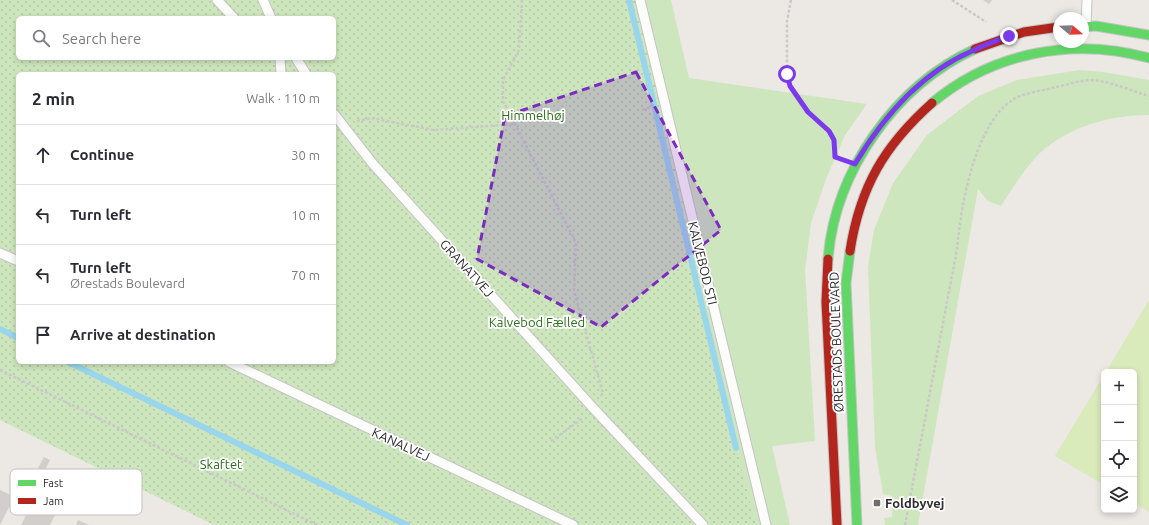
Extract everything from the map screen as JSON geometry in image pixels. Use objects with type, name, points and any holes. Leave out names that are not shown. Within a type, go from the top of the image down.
[{"type":"street","points":[[1089,27],[1096,26],[1149,35]]},
{"type":"street","name":"ØRESTADS BOULEVARD","points":[[837,525],[826,282],[830,241],[839,202],[855,164],[877,129],[904,98],[935,72],[970,51],[1009,36],[1053,28]]},
{"type":"street","name":"ØRESTADS BOULEVARD","points":[[857,525],[846,283],[849,246],[856,216],[873,174],[895,141],[921,112],[949,90],[980,71],[1014,58],[1053,50],[1092,48],[1133,53],[1149,58]]},
{"type":"lane","points":[[217,0],[232,16]]},
{"type":"lane","points":[[263,0],[270,16]]},
{"type":"lane","name":"KALVEBOD STI","points":[[640,0],[766,525]]},
{"type":"lane","points":[[1086,12],[1087,0]]},
{"type":"lane","points":[[280,60],[281,72]]},
{"type":"lane","points":[[297,60],[305,72]]},
{"type":"lane","name":"GRANATVEJ","points":[[336,117],[379,170],[594,409],[703,525]]},
{"type":"lane","points":[[0,253],[16,261]]},
{"type":"lane","name":"KANALVEJ","points":[[234,364],[573,525]]},
{"type":"path","points":[[522,0],[519,50],[503,80],[503,101],[576,242],[574,291],[603,393],[594,409],[551,442]]},
{"type":"path","points":[[791,0],[787,20],[787,74],[790,86],[808,112],[829,131],[834,140],[835,157],[855,164]]},
{"type":"path","points":[[952,0],[1009,36]]},
{"type":"path","points":[[905,525],[957,249],[960,218],[967,184],[983,137],[992,121],[1002,108],[1015,98],[1075,82],[1099,81],[1149,96]]},
{"type":"path","points":[[341,124],[371,118],[434,130],[515,124]]},
{"type":"path","points":[[0,370],[317,525]]},
{"type":"highlighted area","points":[[636,72],[721,230],[601,327],[477,259],[505,116]]},
{"type":"green space","name":"Kalvebod Fælled","points":[[0,0],[671,0],[689,78],[867,104],[845,135],[826,179],[811,223],[805,270],[815,441],[772,446],[790,525],[483,525],[336,364],[336,72],[18,72]]},
{"type":"green space","name":"Kalvebod Fælled","points":[[0,0],[640,0],[728,416],[756,525],[214,525],[142,490],[142,469],[100,469],[0,420]]},
{"type":"green space","points":[[1080,70],[1103,72],[1149,80],[1149,115],[1120,117],[1106,120],[1065,135],[1035,158],[1001,206],[988,201],[978,189],[918,525],[885,525],[884,518],[892,517],[892,496],[883,494],[875,447],[868,267],[874,230],[893,183],[927,135],[978,96],[1017,80]]},
{"type":"green space","points":[[1149,300],[1149,512],[1137,505],[1137,369],[1108,369]]},
{"type":"green space","points":[[1101,380],[1101,483],[1055,456]]},
{"type":"building","points":[[983,0],[992,0],[989,4]]},
{"type":"building","points":[[44,457],[50,460],[46,469],[38,468]]},
{"type":"building","points":[[0,490],[10,495],[10,508],[0,525]]},
{"type":"building","points":[[26,515],[55,515],[50,525],[21,525]]},
{"type":"building","points":[[78,520],[89,525],[76,525]]},
{"type":"waterway","points":[[629,0],[736,448]]},
{"type":"waterway","points":[[0,329],[16,337]]},
{"type":"waterway","points":[[72,364],[407,525]]},
{"type":"traffic: fast","points":[[1089,27],[1096,26],[1149,35]]},
{"type":"traffic: fast","points":[[828,259],[833,226],[843,194],[856,164],[874,135],[895,109],[919,85],[946,65],[975,49]]},
{"type":"traffic: fast","points":[[932,103],[956,86],[981,72],[1007,61],[1035,54],[1063,50],[1092,49],[1120,52],[1149,58]]},
{"type":"traffic: fast","points":[[850,251],[846,283],[857,525]]},
{"type":"traffic: jam","points":[[975,49],[1024,32],[1053,28]]},
{"type":"traffic: jam","points":[[850,251],[860,207],[877,169],[900,135],[932,103]]},
{"type":"traffic: jam","points":[[828,259],[826,302],[837,525]]},
{"type":"place","name":"Foldbyvej","points":[[877,503]]},
{"type":"route","points":[[787,74],[790,86],[808,112],[829,131],[834,140],[835,157],[855,164],[877,129],[904,98],[935,72],[970,51],[1009,36]]},
{"type":"park label","name":"Himmelhøj","points":[[533,115]]},
{"type":"park label","name":"Skaftet","points":[[221,464]]}]
